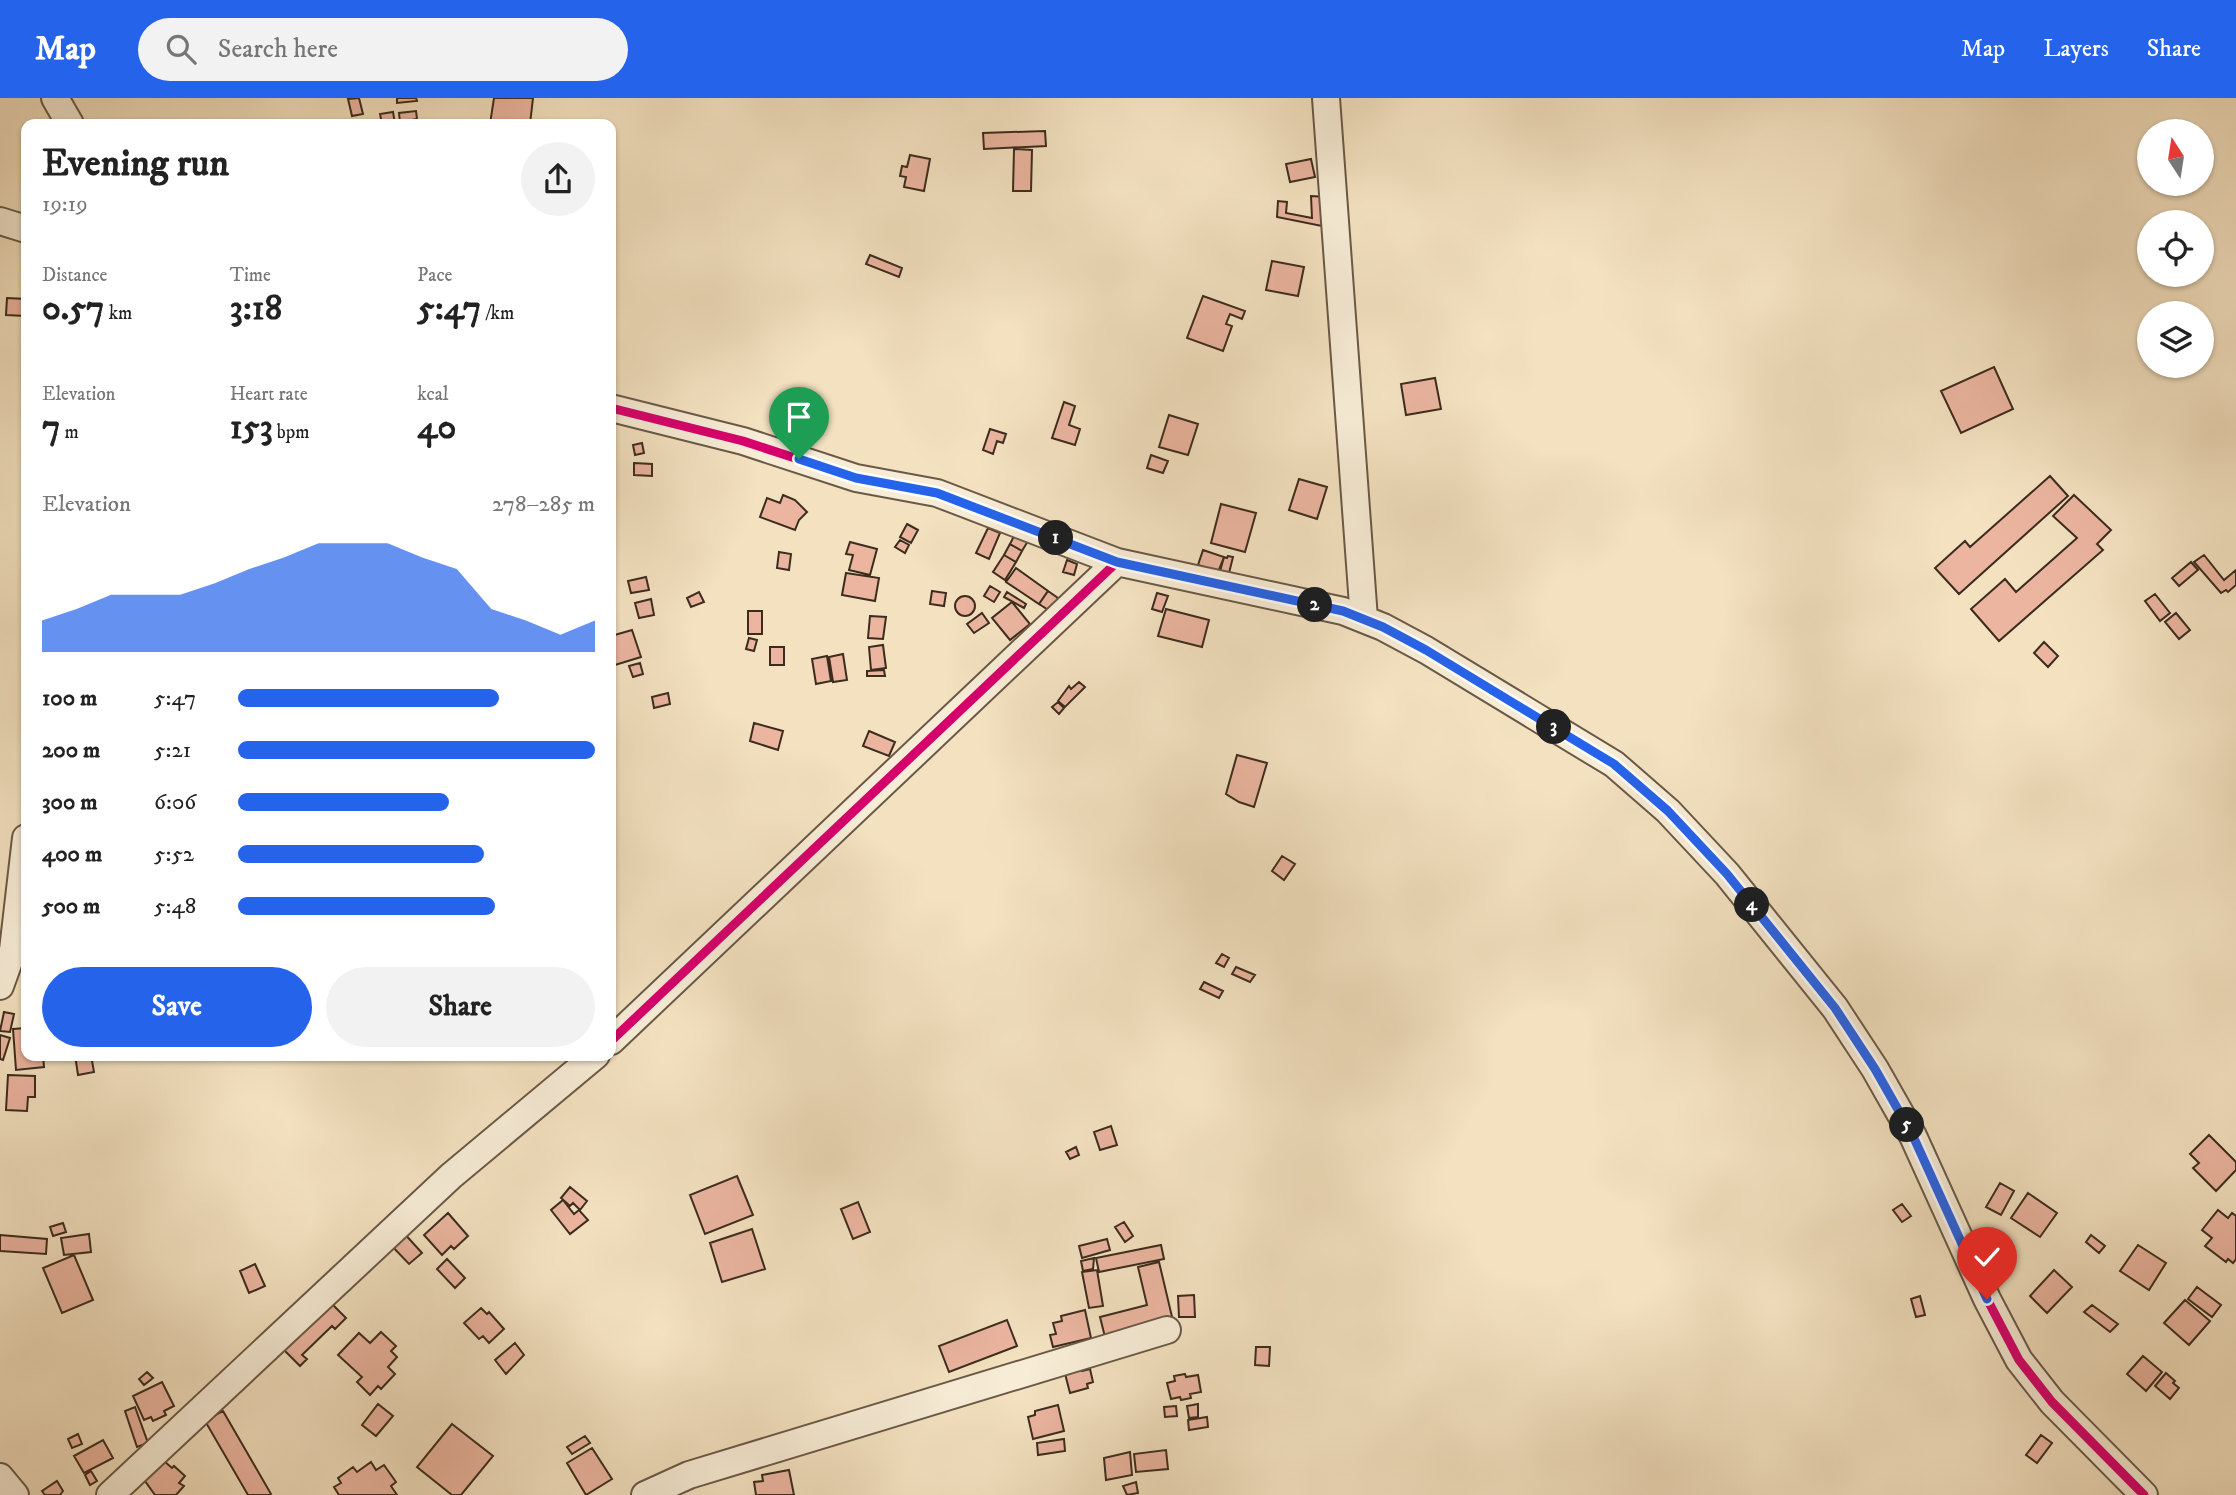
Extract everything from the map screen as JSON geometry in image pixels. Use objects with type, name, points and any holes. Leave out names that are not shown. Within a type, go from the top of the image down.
[{"type":"street","points":[[55,98],[67,119]]},
{"type":"street","points":[[1326,98],[1364,620]]},
{"type":"street","points":[[0,221],[21,227]]},
{"type":"street","points":[[616,409],[743,441],[856,478],[937,493],[1117,562],[1343,611],[1383,627],[1426,650],[1614,764],[1668,811],[1727,874],[1835,1008],[1875,1069],[1913,1136],[1982,1290],[2019,1360],[2052,1402],[2144,1495]]},
{"type":"street","points":[[616,1036],[1117,562]]},
{"type":"street","points":[[0,986],[13,950],[21,881]]},
{"type":"street","points":[[110,1495],[451,1175],[589,1061]]},
{"type":"street","points":[[645,1495],[689,1475],[1167,1330]]},
{"type":"street","points":[[0,1477],[15,1495]]},
{"type":"building","points":[[359,98],[363,114],[352,116],[348,99]]},
{"type":"building","points":[[397,98],[416,98],[417,101],[397,103]]},
{"type":"building","points":[[494,98],[533,98],[531,119],[491,119]]},
{"type":"building","points":[[416,111],[417,119],[400,119],[399,113]]},
{"type":"building","points":[[393,112],[394,119],[381,119],[380,114]]},
{"type":"building","points":[[1045,131],[1046,146],[984,149],[983,133]]},
{"type":"building","points":[[1014,149],[1032,150],[1031,191],[1013,191]]},
{"type":"building","points":[[910,155],[930,159],[924,191],[904,187],[906,177],[900,176],[902,166],[907,167]]},
{"type":"building","points":[[1311,159],[1315,177],[1290,182],[1286,164]]},
{"type":"building","points":[[1311,196],[1326,197],[1327,227],[1277,217],[1278,201],[1287,202],[1286,213],[1312,218]]},
{"type":"building","points":[[870,255],[902,268],[899,277],[866,264]]},
{"type":"building","points":[[1272,261],[1304,267],[1298,296],[1266,290]]},
{"type":"building","points":[[1203,296],[1245,311],[1242,319],[1230,314],[1226,324],[1232,326],[1223,351],[1187,338]]},
{"type":"building","points":[[7,298],[21,299],[21,316],[6,315]]},
{"type":"building","points":[[1994,367],[2013,409],[1961,433],[1941,391]]},
{"type":"building","points":[[1435,378],[1441,409],[1406,415],[1401,384]]},
{"type":"building","points":[[799,394],[816,401],[806,425],[789,418]]},
{"type":"building","points":[[1064,402],[1075,406],[1069,425],[1080,429],[1075,445],[1052,438]]},
{"type":"building","points":[[1169,415],[1198,424],[1188,455],[1159,447]]},
{"type":"building","points":[[990,429],[1006,434],[1003,443],[997,441],[993,454],[983,450]]},
{"type":"building","points":[[642,443],[644,453],[635,455],[633,445]]},
{"type":"building","points":[[1151,455],[1168,461],[1163,473],[1147,468]]},
{"type":"building","points":[[634,463],[652,464],[652,476],[634,475]]},
{"type":"building","points":[[2050,476],[2068,496],[1959,594],[1935,568],[1965,541],[1970,547]]},
{"type":"building","points":[[1299,479],[1327,487],[1317,519],[1289,510]]},
{"type":"building","points":[[783,495],[795,500],[807,512],[799,520],[795,530],[760,517],[767,498],[780,503]]},
{"type":"building","points":[[2074,495],[2111,530],[2097,544],[2103,550],[1999,641],[1971,609],[2005,579],[2016,592],[2077,538],[2053,516]]},
{"type":"building","points":[[1221,504],[1256,513],[1245,552],[1211,543]]},
{"type":"building","points":[[907,524],[918,530],[911,543],[900,537]]},
{"type":"building","points":[[988,528],[1000,533],[989,559],[976,553]]},
{"type":"building","points":[[1015,534],[1028,541],[1022,551],[1010,544]]},
{"type":"building","points":[[900,540],[909,545],[905,553],[895,547]]},
{"type":"building","points":[[850,542],[877,549],[870,575],[849,570],[853,555],[846,554]]},
{"type":"building","points":[[1010,544],[1022,551],[1016,562],[1004,555]]},
{"type":"building","points":[[1203,550],[1224,557],[1218,572],[1198,565]]},
{"type":"building","points":[[779,552],[791,554],[789,570],[777,568]]},
{"type":"building","points":[[1004,555],[1016,562],[1005,580],[993,572]]},
{"type":"building","points":[[2204,555],[2224,580],[2236,570],[2236,585],[2228,592],[2226,590],[2221,593],[2194,562]]},
{"type":"building","points":[[1224,557],[1233,557],[1228,577],[1219,575]]},
{"type":"building","points":[[1067,560],[1077,564],[1074,575],[1063,572]]},
{"type":"building","points":[[2191,562],[2198,570],[2179,586],[2172,578]]},
{"type":"building","points":[[1016,568],[1048,591],[1039,604],[1006,582]]},
{"type":"building","points":[[846,573],[879,578],[875,601],[842,595]]},
{"type":"building","points":[[646,577],[649,590],[631,593],[628,581]]},
{"type":"building","points":[[990,586],[1000,592],[994,602],[984,596]]},
{"type":"building","points":[[932,591],[946,593],[944,606],[930,604]]},
{"type":"building","points":[[1048,591],[1058,598],[1050,611],[1039,604]]},
{"type":"building","points":[[699,592],[704,602],[691,607],[687,598]]},
{"type":"building","points":[[1007,592],[1026,604],[1024,608],[1004,597]]},
{"type":"building","points":[[1157,593],[1168,596],[1162,612],[1152,609]]},
{"type":"building","points":[[2155,594],[2170,613],[2160,621],[2145,601]]},
{"type":"building","points":[[965,596],[972,599],[975,606],[972,613],[965,616],[958,613],[955,606],[958,599]]},
{"type":"building","points":[[651,599],[654,615],[639,618],[635,603]]},
{"type":"building","points":[[1012,602],[1030,624],[1010,640],[992,618]]},
{"type":"building","points":[[1166,609],[1209,620],[1202,647],[1158,636]]},
{"type":"building","points":[[748,611],[762,611],[762,634],[748,634]]},
{"type":"building","points":[[982,613],[989,623],[974,633],[967,624]]},
{"type":"building","points":[[2176,613],[2190,630],[2179,639],[2165,622]]},
{"type":"building","points":[[870,616],[886,617],[883,639],[868,638]]},
{"type":"building","points":[[632,630],[641,657],[616,665],[616,635]]},
{"type":"building","points":[[749,638],[757,640],[754,651],[746,649]]},
{"type":"building","points":[[2044,642],[2058,656],[2048,667],[2034,653]]},
{"type":"building","points":[[883,645],[886,668],[871,670],[869,647]]},
{"type":"building","points":[[770,647],[784,647],[784,665],[770,665]]},
{"type":"building","points":[[843,654],[847,680],[833,682],[829,657]]},
{"type":"building","points":[[827,656],[831,681],[816,684],[812,659]]},
{"type":"building","points":[[640,663],[643,674],[633,677],[629,666]]},
{"type":"building","points":[[884,670],[885,676],[867,676],[867,671]]},
{"type":"building","points":[[1079,682],[1085,687],[1065,707],[1058,701],[1069,686],[1071,689]]},
{"type":"building","points":[[668,693],[670,704],[654,708],[652,697]]},
{"type":"building","points":[[1058,702],[1064,708],[1059,714],[1052,707]]},
{"type":"building","points":[[754,723],[783,731],[778,750],[750,741]]},
{"type":"building","points":[[869,731],[895,742],[889,756],[863,746]]},
{"type":"building","points":[[1237,755],[1267,763],[1254,807],[1226,794]]},
{"type":"building","points":[[1282,856],[1295,864],[1284,880],[1272,871]]},
{"type":"building","points":[[1222,954],[1229,958],[1224,967],[1216,963]]},
{"type":"building","points":[[1236,967],[1255,975],[1250,982],[1232,974]]},
{"type":"building","points":[[1204,982],[1223,991],[1219,998],[1200,989]]},
{"type":"building","points":[[4,1012],[14,1014],[10,1032],[0,1031]]},
{"type":"building","points":[[21,1028],[21,1061],[44,1061],[44,1067],[16,1070],[13,1029]]},
{"type":"building","points":[[0,1035],[10,1038],[3,1060],[0,1059]]},
{"type":"building","points":[[76,1061],[92,1061],[94,1072],[78,1075]]},
{"type":"building","points":[[8,1075],[35,1076],[35,1097],[28,1097],[27,1111],[6,1110]]},
{"type":"building","points":[[1111,1126],[1117,1145],[1100,1150],[1094,1132]]},
{"type":"building","points":[[2209,1135],[2236,1162],[2236,1170],[2216,1191],[2193,1168],[2199,1163],[2190,1154]]},
{"type":"building","points":[[1076,1147],[1079,1155],[1070,1159],[1066,1152]]},
{"type":"building","points":[[737,1176],[753,1215],[705,1234],[690,1195]]},
{"type":"building","points":[[2000,1183],[2014,1191],[2001,1215],[1986,1207]]},
{"type":"building","points":[[570,1187],[587,1201],[580,1210],[573,1203],[570,1206],[561,1198]]},
{"type":"building","points":[[2028,1193],[2057,1213],[2040,1237],[2011,1218]]},
{"type":"building","points":[[563,1200],[574,1214],[579,1210],[588,1220],[570,1234],[551,1210]]},
{"type":"building","points":[[858,1202],[870,1232],[853,1239],[841,1209]]},
{"type":"building","points":[[1902,1204],[1911,1216],[1902,1222],[1893,1210]]},
{"type":"building","points":[[2218,1210],[2228,1218],[2232,1213],[2236,1216],[2236,1259],[2233,1263],[2228,1259],[2226,1262],[2205,1246],[2212,1238],[2202,1230]]},
{"type":"building","points":[[448,1213],[468,1236],[454,1249],[451,1246],[442,1255],[424,1235]]},
{"type":"building","points":[[1124,1222],[1133,1236],[1125,1242],[1115,1227]]},
{"type":"building","points":[[63,1223],[66,1232],[53,1236],[50,1227]]},
{"type":"building","points":[[752,1229],[765,1269],[722,1282],[710,1243]]},
{"type":"building","points":[[402,1231],[422,1253],[409,1264],[389,1243]]},
{"type":"building","points":[[89,1234],[91,1252],[64,1255],[61,1238]]},
{"type":"building","points":[[0,1235],[47,1239],[46,1254],[0,1251]]},
{"type":"building","points":[[2091,1235],[2105,1246],[2099,1253],[2086,1242]]},
{"type":"building","points":[[1107,1239],[1110,1250],[1082,1258],[1079,1246]]},
{"type":"building","points":[[1161,1245],[1164,1259],[1099,1272],[1096,1258]]},
{"type":"building","points":[[2138,1245],[2166,1263],[2149,1290],[2120,1271]]},
{"type":"building","points":[[74,1255],[93,1300],[62,1313],[43,1268]]},
{"type":"building","points":[[1094,1258],[1093,1269],[1083,1271],[1081,1261]]},
{"type":"building","points":[[447,1259],[465,1278],[455,1288],[437,1269]]},
{"type":"building","points":[[1159,1262],[1173,1321],[1105,1337],[1100,1317],[1147,1305],[1138,1267]]},
{"type":"building","points":[[255,1264],[265,1286],[249,1293],[240,1271]]},
{"type":"building","points":[[1097,1270],[1103,1306],[1089,1308],[1082,1272]]},
{"type":"building","points":[[2054,1270],[2072,1287],[2047,1313],[2030,1296]]},
{"type":"building","points":[[2197,1287],[2221,1305],[2212,1317],[2188,1299]]},
{"type":"building","points":[[1194,1295],[1195,1317],[1179,1317],[1178,1296]]},
{"type":"building","points":[[1920,1296],[1925,1315],[1916,1317],[1911,1299]]},
{"type":"building","points":[[2185,1300],[2210,1321],[2189,1345],[2164,1323]]},
{"type":"building","points":[[330,1302],[346,1318],[335,1329],[332,1326],[302,1355],[307,1359],[300,1366],[283,1349]]},
{"type":"building","points":[[2092,1305],[2118,1324],[2110,1332],[2084,1312]]},
{"type":"building","points":[[481,1308],[487,1314],[489,1312],[504,1329],[489,1343],[483,1336],[479,1339],[464,1323]]},
{"type":"building","points":[[1085,1310],[1091,1338],[1053,1347],[1050,1335],[1056,1334],[1053,1323],[1062,1321],[1061,1316]]},
{"type":"building","points":[[1007,1320],[1017,1346],[949,1372],[939,1346]]},
{"type":"building","points":[[381,1332],[396,1346],[391,1351],[397,1357],[388,1367],[395,1374],[381,1389],[378,1386],[370,1395],[357,1382],[362,1377],[338,1355],[359,1333],[370,1343]]},
{"type":"building","points":[[515,1343],[524,1355],[506,1374],[495,1360]]},
{"type":"building","points":[[1256,1347],[1270,1347],[1269,1366],[1255,1365]]},
{"type":"building","points":[[2143,1356],[2162,1372],[2146,1391],[2127,1374]]},
{"type":"building","points":[[1079,1362],[1082,1371],[1090,1369],[1093,1382],[1087,1384],[1088,1388],[1070,1393],[1063,1366]]},
{"type":"building","points":[[147,1372],[153,1378],[144,1385],[139,1379]]},
{"type":"building","points":[[2166,1373],[2179,1388],[2170,1399],[2155,1386]]},
{"type":"building","points":[[1185,1374],[1186,1377],[1198,1375],[1201,1392],[1190,1394],[1191,1398],[1171,1399],[1167,1383],[1175,1381],[1174,1376]]},
{"type":"building","points":[[162,1382],[174,1406],[164,1411],[166,1415],[153,1421],[151,1417],[144,1420],[133,1396]]},
{"type":"building","points":[[378,1404],[393,1416],[376,1436],[362,1425]]},
{"type":"building","points":[[1198,1404],[1198,1417],[1189,1418],[1187,1406]]},
{"type":"building","points":[[1058,1405],[1064,1431],[1033,1439],[1028,1417],[1035,1415],[1035,1411]]},
{"type":"building","points":[[1176,1406],[1177,1416],[1165,1417],[1164,1407]]},
{"type":"building","points":[[135,1407],[148,1443],[137,1447],[125,1411]]},
{"type":"building","points":[[223,1411],[271,1494],[248,1495],[205,1421]]},
{"type":"building","points":[[1207,1417],[1208,1427],[1189,1430],[1188,1420]]},
{"type":"building","points":[[452,1424],[493,1456],[461,1495],[452,1495],[417,1467]]},
{"type":"building","points":[[78,1434],[82,1444],[72,1448],[68,1439]]},
{"type":"building","points":[[2041,1435],[2052,1443],[2037,1463],[2026,1455]]},
{"type":"building","points":[[585,1436],[590,1443],[572,1454],[567,1447]]},
{"type":"building","points":[[1064,1439],[1065,1451],[1038,1455],[1037,1443]]},
{"type":"building","points":[[103,1440],[113,1458],[84,1473],[74,1456]]},
{"type":"building","points":[[592,1448],[612,1479],[586,1495],[567,1463]]},
{"type":"building","points":[[1166,1450],[1168,1469],[1136,1472],[1134,1454]]},
{"type":"building","points":[[1130,1452],[1132,1475],[1106,1480],[1104,1458]]},
{"type":"building","points":[[164,1461],[185,1476],[179,1483],[184,1486],[176,1495],[155,1495],[145,1481]]},
{"type":"building","points":[[371,1462],[376,1470],[384,1465],[396,1482],[391,1486],[397,1495],[339,1495],[334,1487],[341,1483],[338,1478],[353,1467],[357,1472]]},
{"type":"building","points":[[789,1470],[794,1495],[756,1495],[754,1482],[763,1481],[762,1475]]},
{"type":"building","points":[[91,1471],[97,1481],[90,1485],[85,1475]]},
{"type":"building","points":[[57,1481],[63,1491],[60,1495],[45,1495],[42,1491]]},
{"type":"building","points":[[1136,1482],[1138,1493],[1127,1495],[1123,1486]]},
{"type":"cycle path","points":[[616,409],[743,441],[856,478],[937,493],[1117,562],[1343,611],[1383,627],[1426,650],[1614,764],[1668,811],[1727,874],[1835,1008],[1875,1069],[1913,1136],[1987,1299],[2019,1360],[2052,1402],[2144,1495]]},
{"type":"cycle path","points":[[616,1036],[1117,562]]},
{"type":"route","points":[[799,459],[856,478],[937,493],[1117,562],[1343,611],[1383,627],[1426,650],[1614,764],[1668,811],[1727,874],[1835,1008],[1875,1069],[1913,1136],[1936,1181],[1987,1299]]}]
